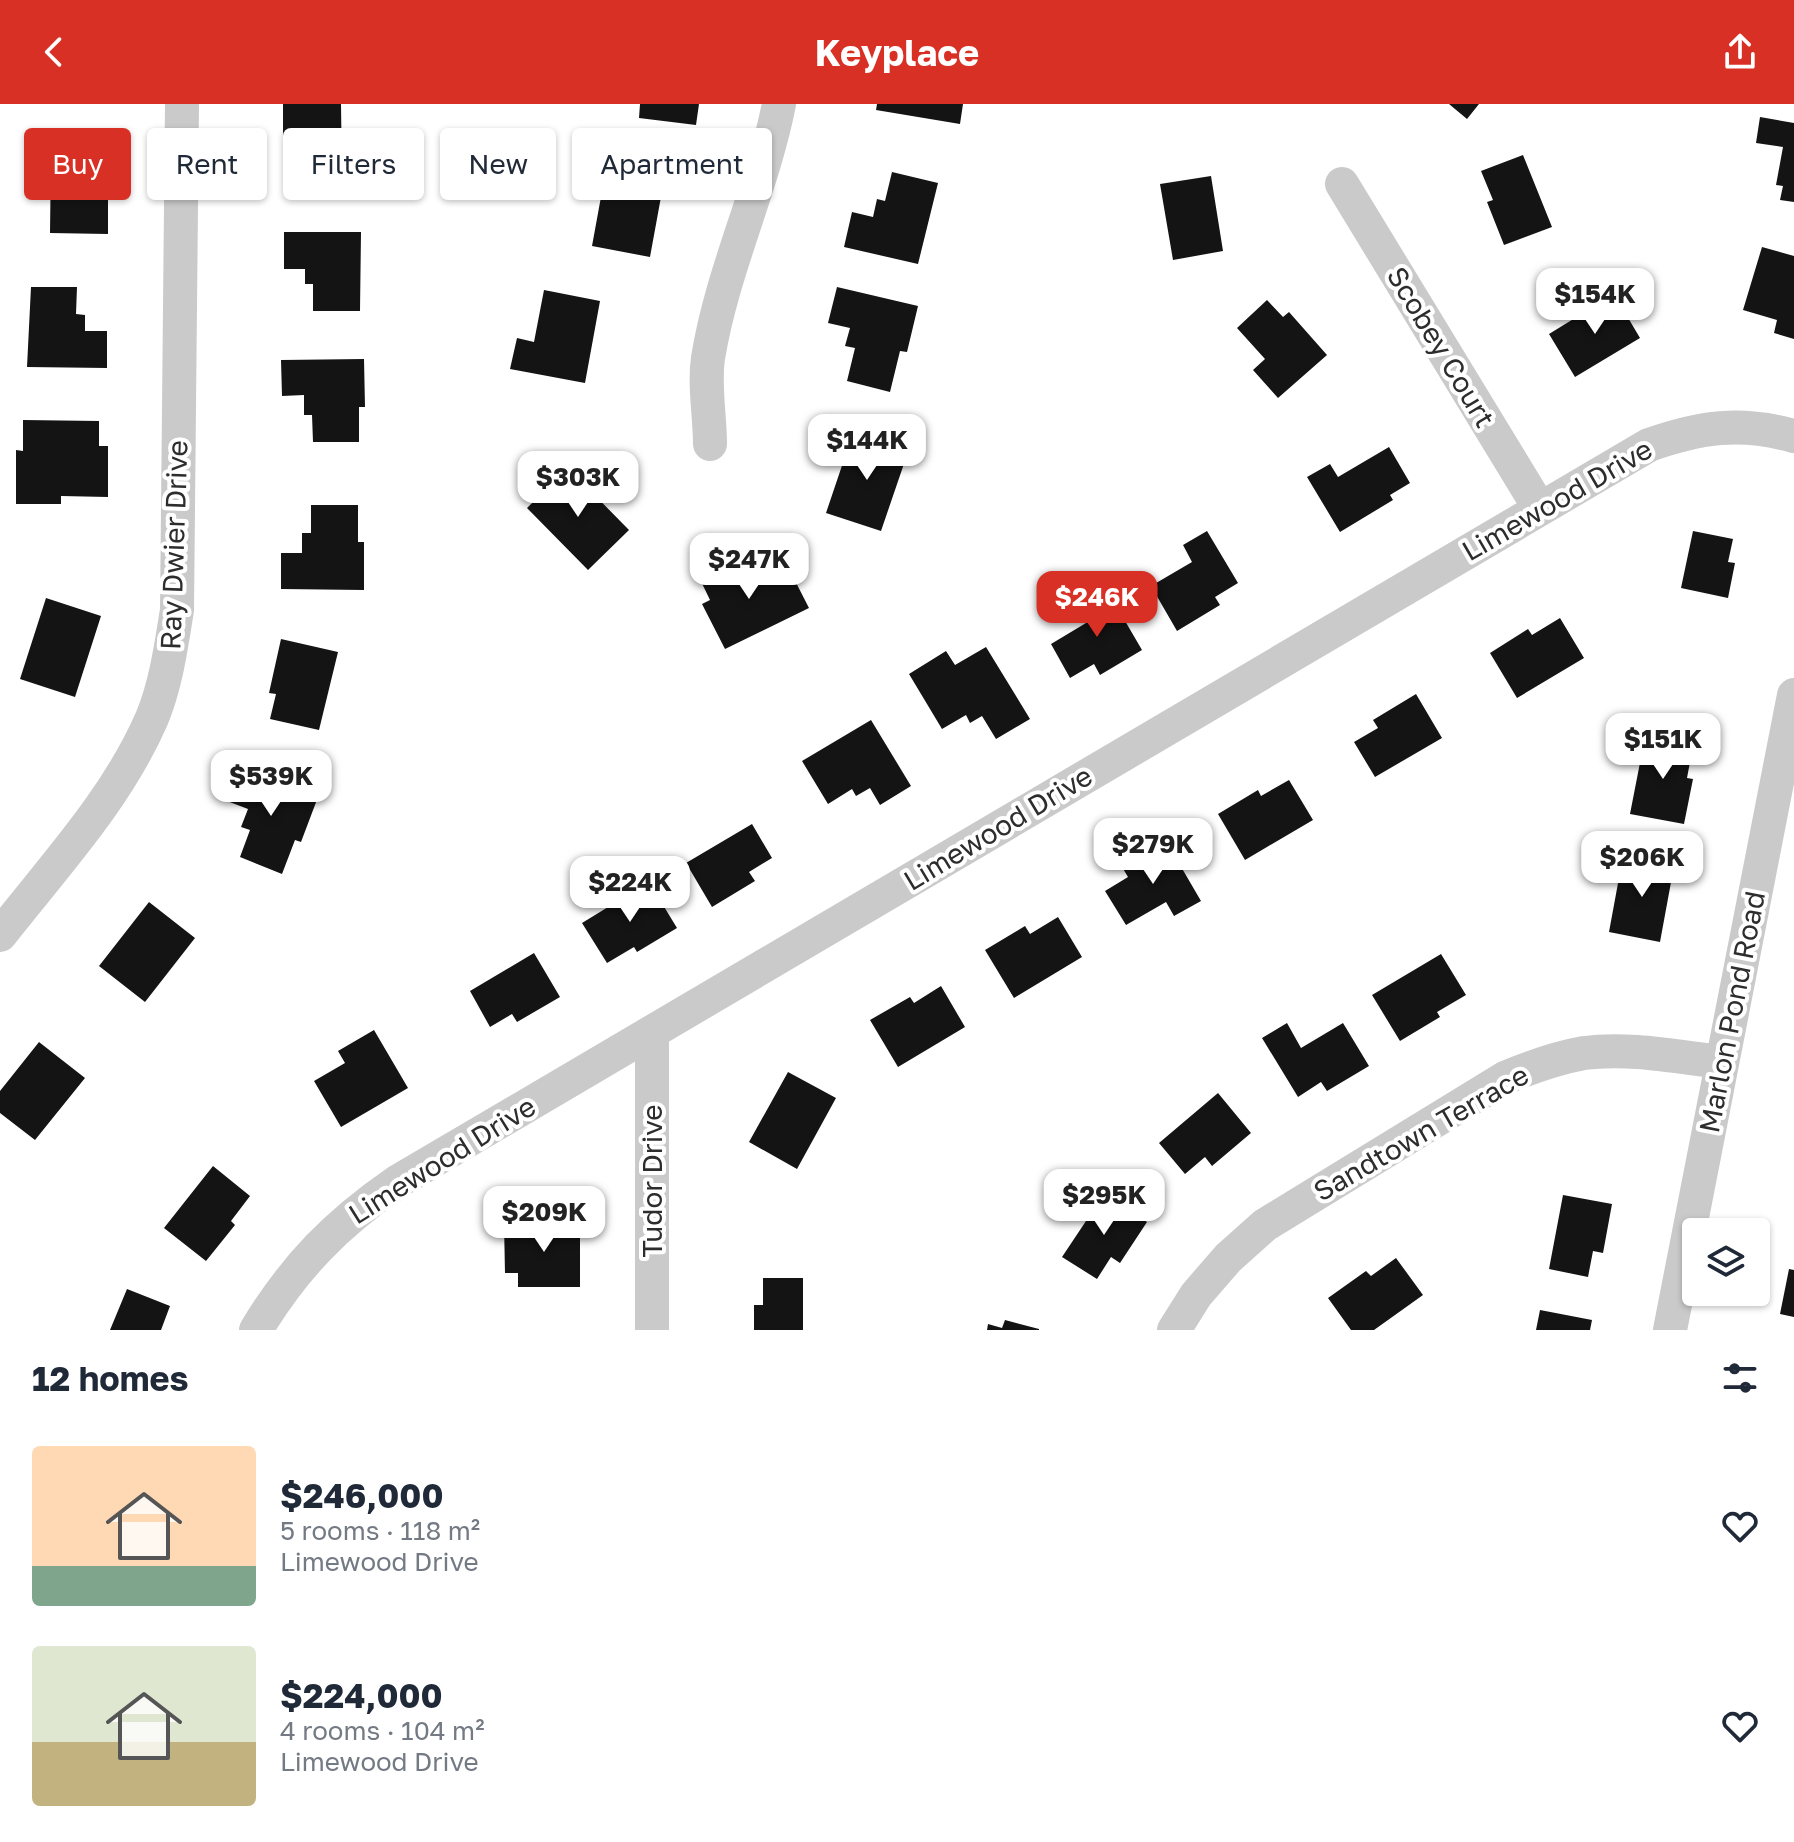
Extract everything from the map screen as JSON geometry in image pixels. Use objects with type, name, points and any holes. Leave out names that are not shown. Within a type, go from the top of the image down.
[{"type":"street","name":"Ray Dwier Drive","points":[[0,935],[105,802],[131,762],[153,716],[168,667],[177,610],[182,104]]},
{"type":"street","points":[[710,444],[708,360],[739,236],[773,135],[779,104]]},
{"type":"street","name":"Scobey Court","points":[[1342,184],[1540,509]]},
{"type":"street","name":"Limewood Drive","points":[[256,1330],[281,1289],[321,1242],[361,1207],[397,1182],[1649,445],[1687,431],[1731,426],[1769,429],[1794,436]]},
{"type":"street","name":"Marlon Pond Road","points":[[1670,1330],[1794,695]]},
{"type":"street","name":"Tudor Drive","points":[[652,1032],[652,1330]]},
{"type":"street","name":"Sandtown Terrace","points":[[1174,1330],[1196,1295],[1228,1258],[1265,1225],[1505,1078],[1544,1062],[1585,1053],[1626,1051],[1722,1062]]},
{"type":"building","points":[[283,104],[341,104],[341,128],[283,128]]},
{"type":"building","points":[[640,104],[699,104],[696,125],[639,118]]},
{"type":"building","points":[[877,104],[963,104],[960,124],[876,110]]},
{"type":"building","points":[[1449,104],[1479,104],[1467,119]]},
{"type":"building","points":[[1760,117],[1794,123],[1794,202],[1780,200],[1783,186],[1776,185],[1783,147],[1756,143]]},
{"type":"building","points":[[1523,155],[1552,227],[1504,245],[1487,202],[1493,200],[1481,171]]},
{"type":"building","points":[[892,172],[938,183],[918,264],[844,247],[852,212],[873,217],[877,199],[885,201]]},
{"type":"building","points":[[1211,176],[1223,251],[1173,260],[1160,184]]},
{"type":"building","points":[[50,200],[108,200],[108,234],[50,233]]},
{"type":"building","points":[[600,200],[660,200],[650,257],[592,246]]},
{"type":"building","points":[[284,232],[361,232],[360,311],[313,311],[313,284],[305,284],[305,269],[284,269]]},
{"type":"building","points":[[1762,247],[1794,256],[1794,339],[1774,333],[1777,320],[1743,310]]},
{"type":"building","points":[[31,287],[77,287],[76,314],[85,315],[85,331],[107,331],[107,368],[27,367]]},
{"type":"building","points":[[837,287],[918,306],[907,352],[900,351],[890,392],[847,381],[855,348],[845,346],[850,328],[828,323]]},
{"type":"building","points":[[544,290],[600,301],[585,383],[510,369],[517,338],[534,342]]},
{"type":"building","points":[[1614,294],[1640,338],[1575,377],[1549,334]]},
{"type":"building","points":[[1267,300],[1283,317],[1289,312],[1327,355],[1278,398],[1253,370],[1265,359],[1237,328]]},
{"type":"building","points":[[364,359],[365,407],[359,407],[359,442],[313,442],[312,415],[304,415],[304,395],[282,396],[281,360]]},
{"type":"building","points":[[23,420],[99,421],[99,446],[108,446],[108,497],[61,496],[61,504],[16,504],[16,450],[23,451]]},
{"type":"building","points":[[853,433],[908,452],[881,531],[826,513]]},
{"type":"building","points":[[1389,447],[1410,483],[1390,495],[1393,500],[1340,532],[1307,477],[1330,464],[1338,477]]},
{"type":"building","points":[[568,468],[629,530],[588,570],[527,508]]},
{"type":"building","points":[[311,505],[358,505],[358,542],[364,542],[364,590],[281,589],[281,553],[302,553],[302,533],[311,533]]},
{"type":"building","points":[[1207,531],[1238,583],[1215,597],[1220,605],[1177,631],[1151,586],[1192,562],[1183,545]]},
{"type":"building","points":[[1693,531],[1733,539],[1728,562],[1735,563],[1728,598],[1681,588]]},
{"type":"building","points":[[729,557],[740,580],[756,572],[760,578],[787,565],[809,608],[725,649],[702,604],[710,600],[697,573]]},
{"type":"building","points":[[1107,590],[1142,650],[1100,675],[1094,664],[1070,678],[1051,644],[1086,623],[1077,608]]},
{"type":"building","points":[[46,598],[101,616],[75,697],[20,679]]},
{"type":"building","points":[[1560,618],[1584,658],[1517,698],[1490,653],[1528,629],[1532,635]]},
{"type":"building","points":[[281,639],[338,652],[319,730],[270,719],[276,694],[269,693]]},
{"type":"building","points":[[986,647],[1030,719],[996,739],[982,716],[970,723],[966,715],[942,729],[909,674],[946,651],[955,665]]},
{"type":"building","points":[[1416,694],[1442,738],[1375,777],[1354,742],[1378,728],[1373,720]]},
{"type":"building","points":[[871,720],[911,786],[880,805],[870,788],[856,796],[852,789],[828,804],[802,761]]},
{"type":"building","points":[[1645,737],[1693,746],[1687,778],[1693,779],[1684,824],[1630,814]]},
{"type":"building","points":[[241,767],[318,797],[301,842],[295,840],[282,874],[240,857],[250,830],[241,827],[248,809],[227,801]]},
{"type":"building","points":[[1289,780],[1313,820],[1245,860],[1218,814],[1258,790],[1261,796]]},
{"type":"building","points":[[752,824],[772,858],[749,872],[755,881],[712,907],[686,863]]},
{"type":"building","points":[[1166,841],[1201,901],[1174,916],[1166,902],[1126,925],[1105,891],[1128,877],[1122,867]]},
{"type":"building","points":[[1623,856],[1674,866],[1660,942],[1609,932]]},
{"type":"building","points":[[649,882],[677,928],[637,952],[634,947],[607,963],[582,923]]},
{"type":"building","points":[[149,902],[195,938],[145,1002],[99,966]]},
{"type":"building","points":[[1058,917],[1082,957],[1014,998],[985,950],[1025,926],[1030,934]]},
{"type":"building","points":[[534,953],[560,997],[517,1022],[512,1014],[490,1027],[470,991]]},
{"type":"building","points":[[1441,954],[1466,995],[1437,1012],[1440,1017],[1400,1041],[1372,995]]},
{"type":"building","points":[[941,986],[965,1027],[898,1067],[870,1020],[910,997],[914,1003]]},
{"type":"building","points":[[1287,1023],[1301,1048],[1343,1023],[1369,1066],[1327,1091],[1321,1082],[1298,1097],[1262,1038]]},
{"type":"building","points":[[374,1030],[408,1088],[341,1127],[314,1081],[345,1063],[338,1051]]},
{"type":"building","points":[[39,1042],[85,1078],[35,1140],[0,1113],[0,1091]]},
{"type":"building","points":[[788,1072],[836,1098],[797,1169],[749,1142]]},
{"type":"building","points":[[1218,1093],[1251,1133],[1212,1166],[1205,1157],[1185,1174],[1159,1143]]},
{"type":"building","points":[[213,1166],[250,1196],[231,1221],[235,1225],[206,1261],[164,1228]]},
{"type":"building","points":[[1104,1194],[1147,1222],[1120,1263],[1111,1257],[1097,1279],[1062,1257]]},
{"type":"building","points":[[1563,1195],[1612,1204],[1603,1253],[1593,1251],[1588,1277],[1549,1269]]},
{"type":"building","points":[[504,1223],[580,1223],[580,1287],[518,1287],[518,1273],[505,1273]]},
{"type":"building","points":[[1396,1258],[1423,1295],[1374,1330],[1351,1330],[1328,1298],[1366,1271],[1371,1276]]},
{"type":"building","points":[[1789,1269],[1794,1270],[1794,1317],[1780,1314]]},
{"type":"building","points":[[763,1278],[803,1278],[803,1330],[754,1330],[754,1305],[763,1305]]},
{"type":"building","points":[[127,1289],[170,1306],[161,1330],[110,1330]]},
{"type":"building","points":[[1540,1310],[1592,1320],[1590,1330],[1536,1330]]},
{"type":"building","points":[[1005,1320],[1039,1330],[987,1330],[988,1324],[1002,1328]]}]
